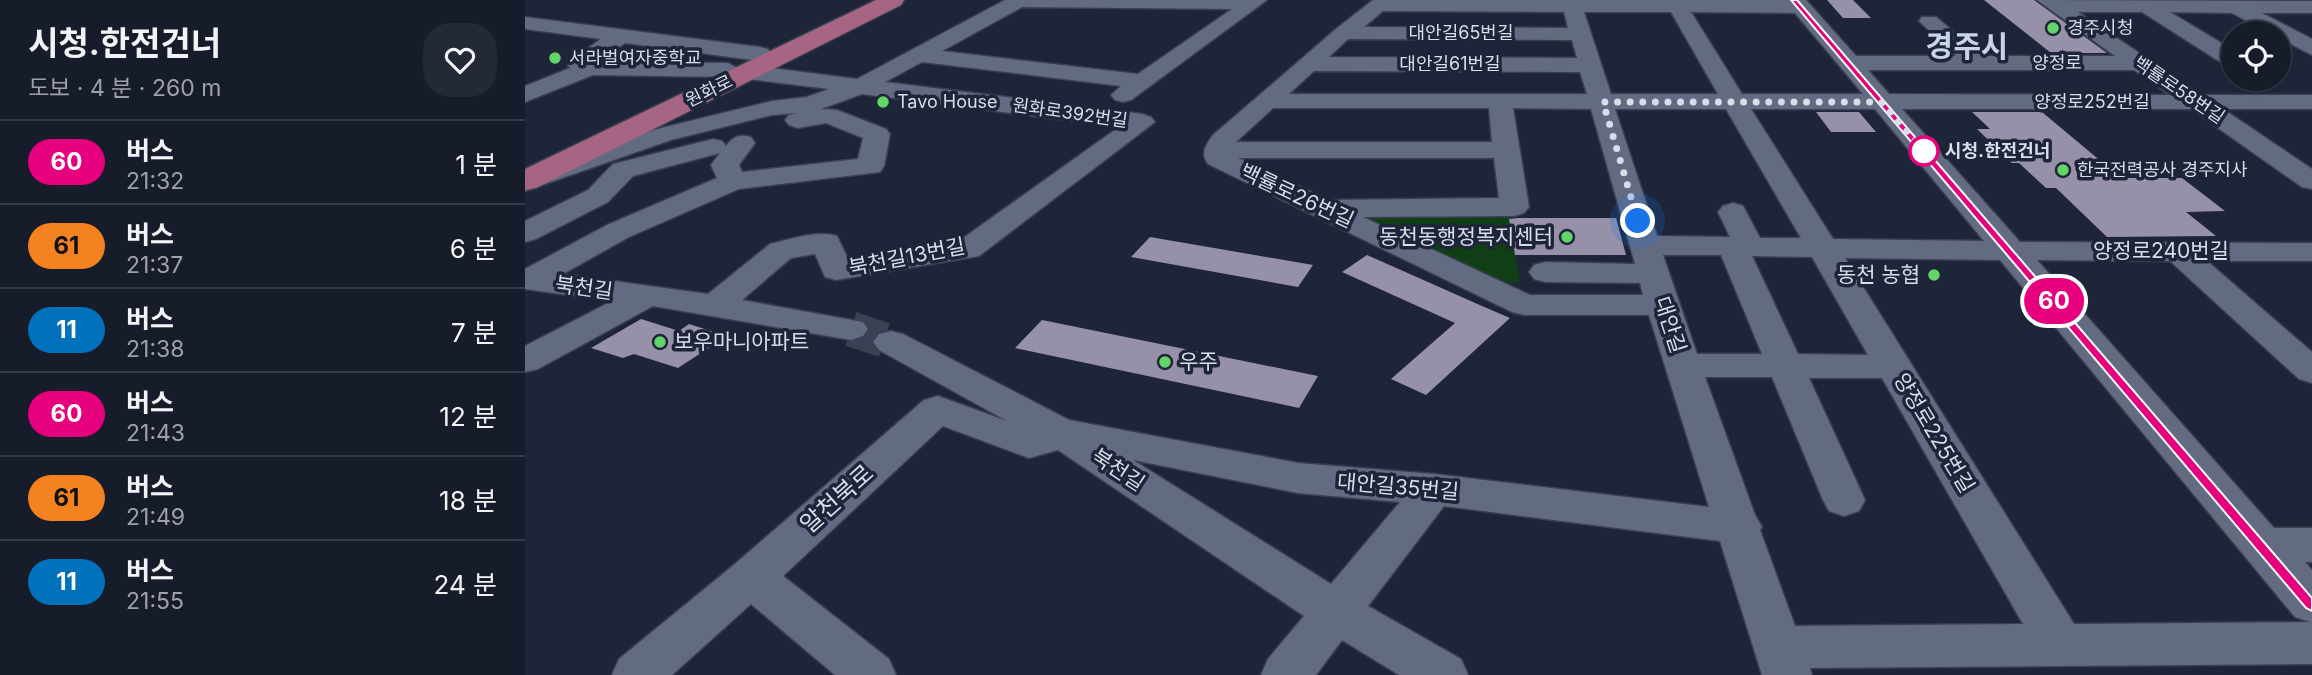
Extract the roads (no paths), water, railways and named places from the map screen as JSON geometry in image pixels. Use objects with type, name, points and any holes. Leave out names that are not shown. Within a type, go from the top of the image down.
[{"type":"main road","name":"원화로","points":[[525,182],[634,128],[745,65],[872,0]]},
{"type":"main road","name":"원화로","points":[[525,167],[893,0]]},
{"type":"street","points":[[525,233],[598,196],[623,170],[728,145],[863,85],[1019,1],[1255,1]]},
{"type":"street","points":[[1095,115],[1255,1]]},
{"type":"street","points":[[1382,3],[1577,26],[1677,6],[1798,3],[2312,603]]},
{"type":"street","name":"백률로26번길","points":[[1382,3],[1343,33],[1222,141],[1217,150],[1217,158],[1524,304],[1654,274]]},
{"type":"street","points":[[2051,3],[2312,6]]},
{"type":"street","name":"백률로58번길","points":[[2051,3],[2312,181]]},
{"type":"street","points":[[2228,3],[2262,21]]},
{"type":"street","name":"양정로225번길","points":[[1677,6],[2061,645]]},
{"type":"street","points":[[2146,6],[2221,53]]},
{"type":"street","points":[[1929,21],[1977,63]]},
{"type":"street","points":[[525,23],[662,41],[745,65]]},
{"type":"street","name":"대안길65번길","points":[[1343,33],[1577,26]]},
{"type":"street","name":"대안길61번길","points":[[1310,64],[1577,26]]},
{"type":"street","name":"대안길","points":[[1577,26],[1603,102],[1654,274],[1783,661],[2061,645]]},
{"type":"street","points":[[2291,34],[2312,34]]},
{"type":"street","points":[[588,68],[579,65],[620,36]]},
{"type":"street","points":[[2291,36],[2312,48]]},
{"type":"street","points":[[525,95],[662,41]]},
{"type":"street","points":[[918,55],[1142,81]]},
{"type":"street","name":"양정로","points":[[1848,62],[2140,63]]},
{"type":"street","name":"원화로","points":[[588,68],[745,65]]},
{"type":"street","name":"원화로392번길","points":[[745,65],[863,85],[1142,122]]},
{"type":"street","name":"양정로252번길","points":[[2286,91],[2309,104]]},
{"type":"street","name":"양정로252번길","points":[[1268,101],[2309,104]]},
{"type":"street","points":[[1324,208],[1514,207],[1500,102]]},
{"type":"street","points":[[525,182],[662,135],[772,108],[828,115],[877,134],[870,166],[733,181],[618,231],[527,280]]},
{"type":"street","name":"북천길13번길","points":[[715,305],[781,251],[826,242],[836,270],[968,249],[1142,122]]},
{"type":"street","points":[[634,128],[728,145]]},
{"type":"street","points":[[728,145],[725,165],[733,181]]},
{"type":"street","name":"백률로26번길","points":[[1217,150],[1505,150]]},
{"type":"street","points":[[1733,212],[1741,246],[1787,366],[1844,500]]},
{"type":"street","points":[[1545,272],[1654,274],[1741,246],[2010,251]]},
{"type":"street","name":"양정로240번길","points":[[2010,251],[2177,251],[2307,256]]},
{"type":"street","points":[[2177,251],[2312,372]]},
{"type":"street","name":"북천길","points":[[527,280],[715,305],[851,329]]},
{"type":"street","points":[[525,361],[647,296]]},
{"type":"street","name":"북천길","points":[[891,342],[1059,432],[1336,612],[1443,675]]},
{"type":"street","points":[[1684,365],[1894,367]]},
{"type":"street","name":"알천북로","points":[[638,675],[938,409],[1029,444],[1049,439],[1059,432]]},
{"type":"street","name":"대안길35번길","points":[[1059,432],[1298,478],[1434,489],[1740,527]]},
{"type":"street","points":[[1286,675],[1434,489]]},
{"type":"street","points":[[2262,545],[2312,545]]},
{"type":"street","points":[[751,577],[867,674]]},
{"type":"street","points":[[2061,645],[2312,643]]},
{"type":"tunnel","points":[[851,329],[891,342]]},
{"type":"place","name":"경주시청","points":[[2053,28]]},
{"type":"place","name":"서라벌여자중학교","points":[[555,58]]},
{"type":"place","name":"Tavo House","points":[[883,102]]},
{"type":"place","name":"시청.한전건너","points":[[1924,151]]},
{"type":"place","name":"한국전력공사 경주지사","points":[[2063,170]]},
{"type":"place","name":"동천동행정복지센터","points":[[1567,237]]},
{"type":"place","name":"동천 농협","points":[[1934,275]]},
{"type":"place","name":"보우마니아파트","points":[[660,342]]},
{"type":"place","name":"우주","points":[[1165,362]]},
{"type":"district","name":"경주시","points":[[1967,47]]}]
